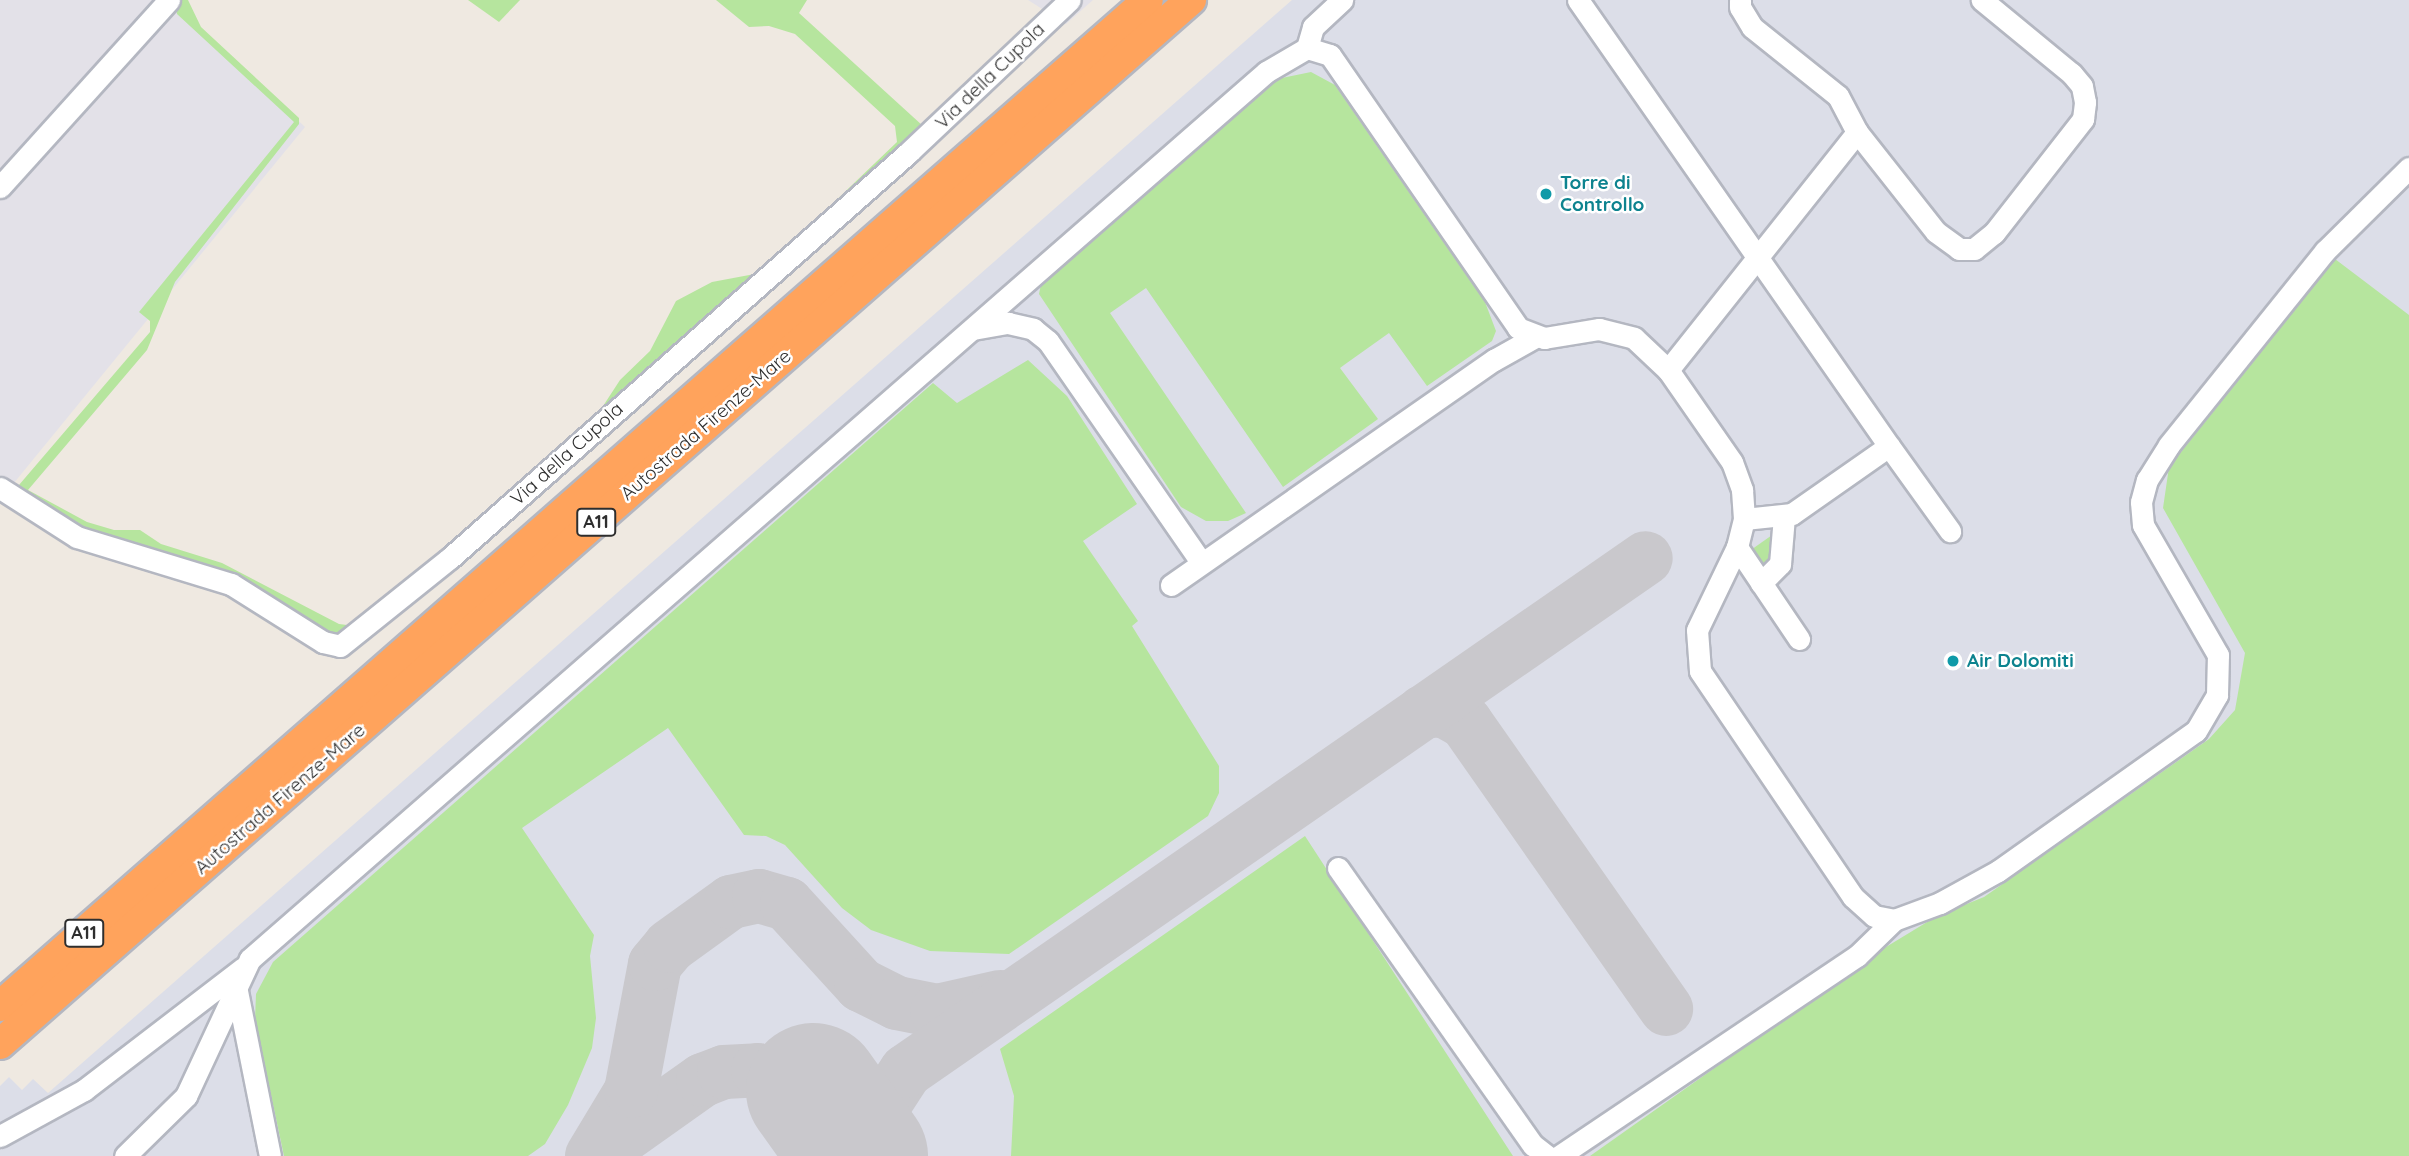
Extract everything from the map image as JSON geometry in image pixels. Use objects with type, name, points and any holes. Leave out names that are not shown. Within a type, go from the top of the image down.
[{"type":"highway","name":"Autostrada Firenze-Mare","points":[[0,1006],[1148,0]]},
{"type":"highway","name":"Autostrada Firenze-Mare","points":[[0,1044],[1191,0]]},
{"type":"street","points":[[0,187],[169,0]]},
{"type":"street","name":"Via della Cupola","points":[[0,488],[77,537],[231,584],[323,642],[340,646],[450,558],[909,152],[1070,0]]},
{"type":"street","points":[[1307,48],[1313,27],[1342,0]]},
{"type":"street","points":[[1578,0],[1950,531]]},
{"type":"street","points":[[1740,0],[1740,8],[1752,27],[1838,96],[1857,132],[1943,237],[1959,249],[1974,249],[1994,233],[2083,119],[2085,103],[2082,86],[2072,74],[1982,0]]},
{"type":"street","points":[[0,1136],[84,1090],[243,968],[1273,66],[1307,48],[1330,55],[1513,322],[1535,337]]},
{"type":"street","points":[[1668,370],[1857,132]]},
{"type":"street","points":[[1559,1156],[1857,956],[1894,920],[1940,903],[1998,871],[2176,746],[2211,712],[2219,684],[2218,655],[2213,639],[2143,525],[2141,502],[2147,480],[2169,445],[2325,251],[2409,168]]},
{"type":"street","points":[[969,331],[1009,323],[1033,329],[1048,341],[1202,563]]},
{"type":"street","points":[[1171,585],[1535,337],[1615,331],[1651,350],[1668,370],[1738,475],[1744,519],[1737,547],[1697,630],[1695,645],[1704,681],[1853,897],[1874,916],[1894,920]]},
{"type":"street","points":[[1744,519],[1784,516],[1801,509],[1889,446]]},
{"type":"street","points":[[1761,583],[1780,564],[1784,516]]},
{"type":"street","points":[[1737,547],[1799,639]]},
{"type":"street","points":[[1338,867],[1532,1145],[1547,1156]]},
{"type":"street","points":[[125,1156],[186,1096],[237,991],[243,968]]},
{"type":"street","points":[[237,991],[270,1156]]},
{"type":"shaded area","points":[[0,0],[172,0],[305,127],[0,500]]},
{"type":"shaded area","points":[[1028,0],[1093,0],[1066,24]]},
{"type":"shaded area","points":[[1292,0],[2409,0],[2409,1156],[0,1156],[0,1086],[9,1077],[22,1090],[33,1079],[48,1093]]},
{"type":"green space","points":[[174,0],[188,0],[201,27],[299,118],[299,124],[175,282],[147,350],[28,490],[87,522],[114,530],[140,530],[161,544],[222,563],[339,624],[347,625],[371,611],[592,423],[620,380],[650,351],[676,301],[712,282],[760,273],[897,142],[895,126],[795,34],[769,26],[749,27],[716,0],[807,0],[799,13],[923,126],[857,192],[412,585],[356,630],[325,636],[232,577],[83,532],[13,492],[150,332],[150,321],[139,312],[294,122],[177,14]]},
{"type":"green space","points":[[468,0],[520,0],[499,22]]},
{"type":"green space","points":[[1311,72],[1335,85],[1485,302],[1496,331],[1492,341],[1427,386],[1389,333],[1344,365],[1340,368],[1378,419],[1283,487],[1146,288],[1110,313],[1246,513],[1228,521],[1206,521],[1181,507],[1039,294],[1041,284],[1277,79]]},
{"type":"green space","points":[[2335,259],[2409,315],[2409,1156],[1590,1156],[1886,947],[1937,916],[1984,897],[2209,739],[2235,710],[2245,653],[2163,508],[2169,467]]},
{"type":"green space","points":[[1028,360],[1067,396],[1137,504],[1083,541],[1138,621],[1132,626],[1219,766],[1219,793],[1208,816],[1009,954],[930,951],[871,930],[842,908],[785,845],[766,836],[744,835],[668,728],[522,828],[594,935],[590,956],[596,1018],[592,1048],[568,1105],[545,1144],[528,1156],[284,1156],[255,1020],[256,994],[273,962],[933,383],[957,403]]},
{"type":"green space","points":[[1775,533],[1778,541],[1764,573],[1748,552]]},
{"type":"green space","points":[[1305,836],[1513,1156],[1011,1156],[1014,1096],[1000,1049]]},
{"type":"taxiway","points":[[876,1156],[878,1114],[906,1071],[1646,558]]},
{"type":"taxiway","points":[[1423,712],[1443,710],[1466,723],[1666,1009]]},
{"type":"taxiway","points":[[592,1156],[631,1091],[655,964],[670,946],[731,902],[759,896],[787,904],[861,985],[897,1003],[937,1011],[1000,997]]},
{"type":"taxiway","points":[[604,1150],[703,1080],[724,1072],[758,1070],[777,1075],[808,1090],[826,1108]]},
{"type":"runway","points":[[813,1090],[860,1156]]},
{"type":"place","name":"Torre di Controllo","points":[[1546,194]]},
{"type":"place","name":"Air Dolomiti","points":[[1953,661]]}]
